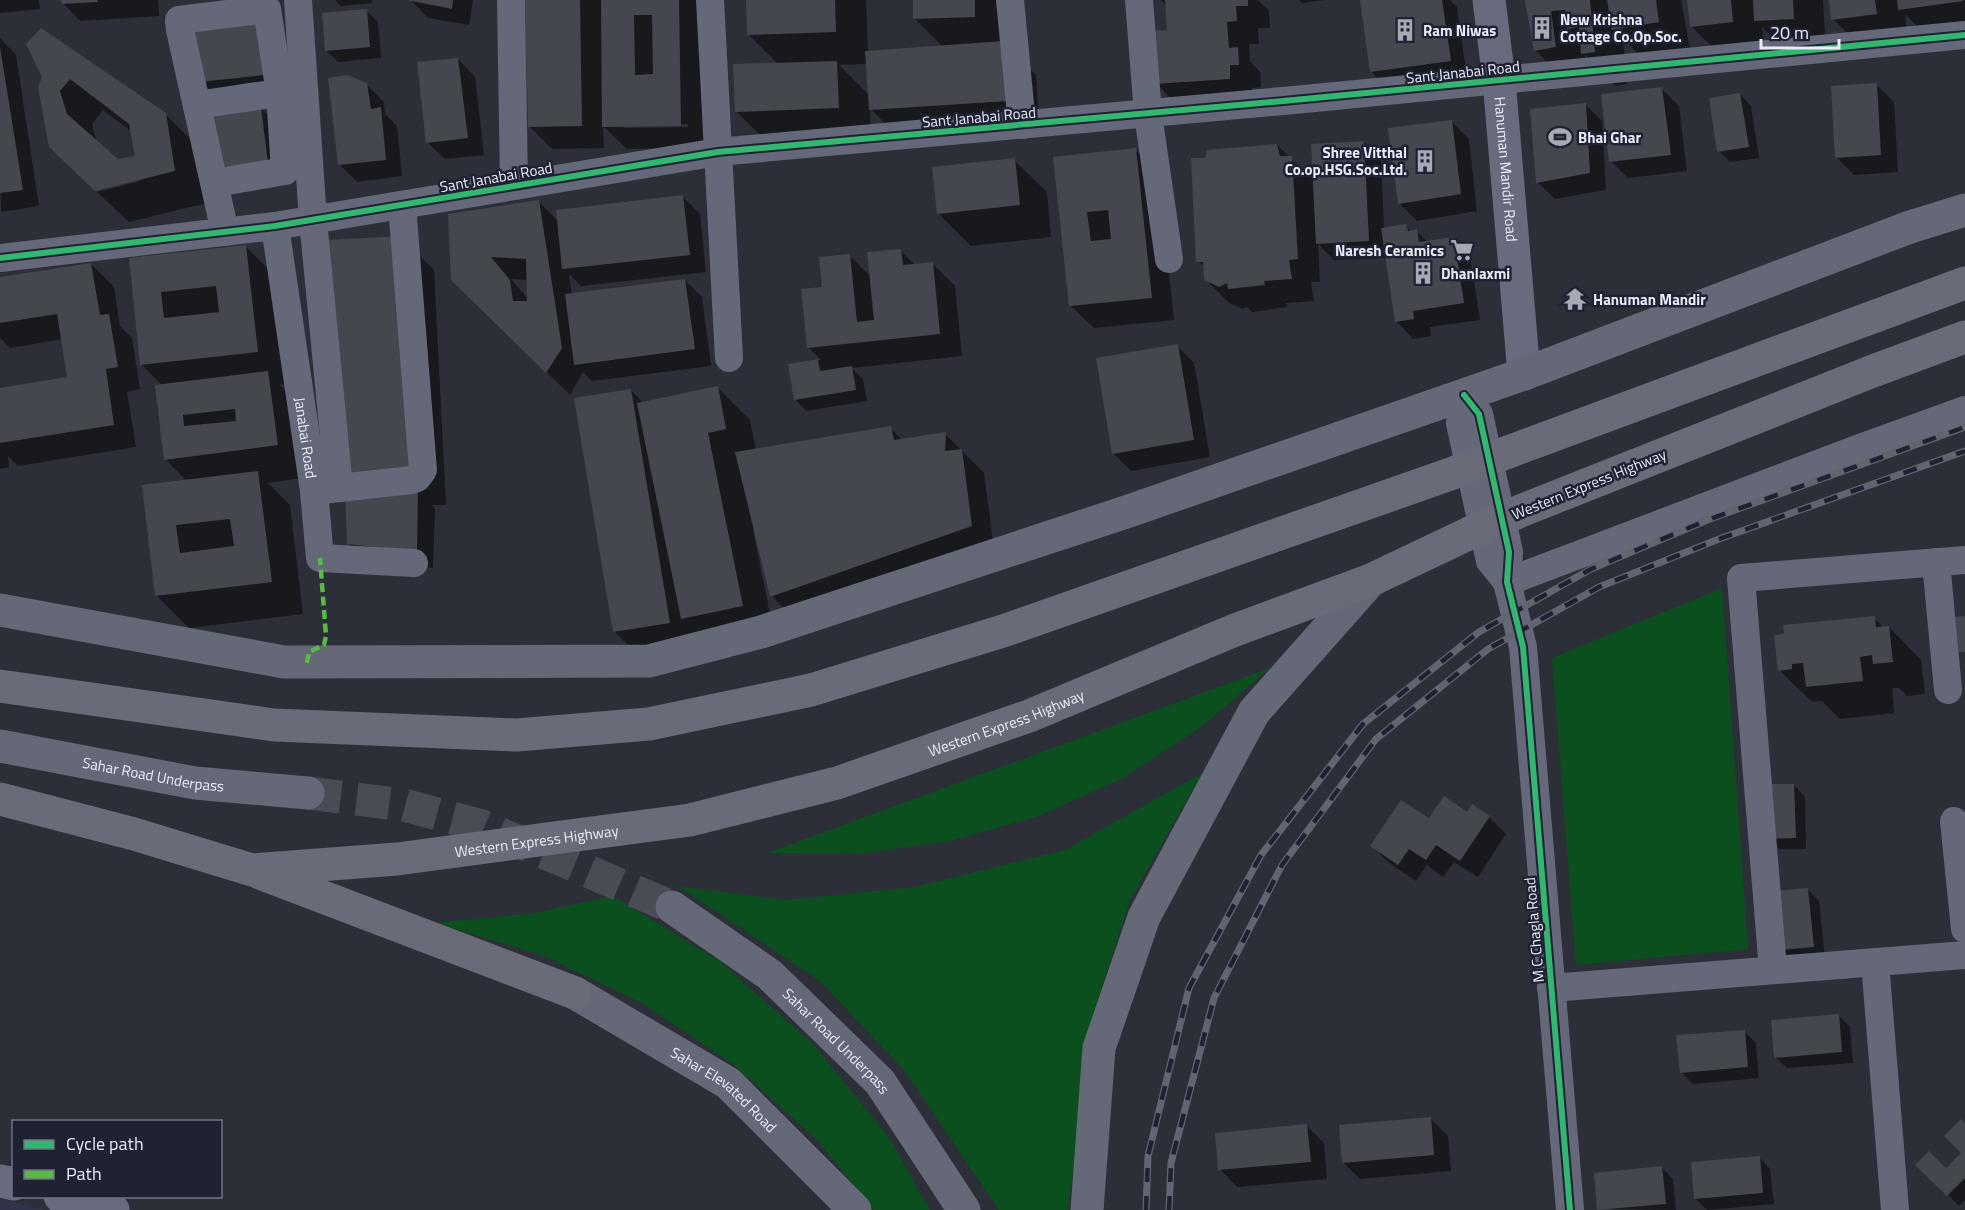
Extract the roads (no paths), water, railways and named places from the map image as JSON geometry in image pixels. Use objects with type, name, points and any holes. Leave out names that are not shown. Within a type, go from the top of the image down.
[{"type":"highway","points":[[0,686],[274,725],[517,735],[649,724],[812,690],[1003,631],[1456,472],[1965,283]]},
{"type":"highway","name":"Western Express Highway","points":[[0,799],[134,834],[252,870],[397,859],[690,820],[837,783],[1029,716],[1235,630],[1371,580],[1523,510],[1873,371],[1965,337]]},
{"type":"highway","points":[[252,870],[575,993]]},
{"type":"main road","points":[[0,610],[284,662],[649,661],[762,632],[1139,507],[1524,374],[1910,228],[1965,210]]},
{"type":"main road","points":[[1087,1210],[1099,1048],[1144,917],[1254,712],[1371,580]]},
{"type":"main road","name":"Sahar Road Underpass","points":[[0,746],[195,783],[308,793]]},
{"type":"main road","name":"Sahar Road Underpass","points":[[672,907],[770,975],[880,1082],[964,1210]]},
{"type":"main road","name":"Sahar Elevated Road","points":[[575,993],[728,1083],[855,1210]]},
{"type":"street","points":[[215,183],[285,171],[298,0]]},
{"type":"street","points":[[511,0],[514,186]]},
{"type":"street","points":[[710,0],[729,358]]},
{"type":"street","points":[[1010,0],[1022,125]]},
{"type":"street","points":[[1139,0],[1148,114],[1169,259]]},
{"type":"street","name":"Hanuman Mandir Road","points":[[1489,0],[1524,374]]},
{"type":"street","points":[[225,232],[179,20],[267,9],[292,91],[313,220],[327,489],[412,480],[417,478],[423,470],[402,205]]},
{"type":"street","name":"Sant Janabai Road","points":[[0,258],[275,226],[718,152],[1148,114],[1965,35]]},
{"type":"street","points":[[196,105],[292,91]]},
{"type":"street","name":"Janabai Road","points":[[275,226],[327,489],[320,558],[414,563]]},
{"type":"street","name":"M C Chagla Road","points":[[1464,395],[1479,414],[1509,552],[1507,582],[1524,647],[1570,1210]]},
{"type":"street","points":[[1507,582],[1965,410]]},
{"type":"street","points":[[1773,970],[1741,578],[1965,560]]},
{"type":"street","points":[[1935,562],[1948,690]]},
{"type":"street","points":[[1954,821],[1962,870],[1965,929]]},
{"type":"street","points":[[1551,988],[1965,955]]},
{"type":"street","points":[[1875,962],[1895,1210]]},
{"type":"street","points":[[64,1198],[113,1210]]},
{"type":"tunnel","points":[[308,793],[404,805],[482,826],[672,907]]},
{"type":"railway","points":[[1146,1210],[1148,1156],[1189,988],[1261,855],[1363,724],[1479,632],[1591,569],[1710,519],[1965,427]]},
{"type":"railway","points":[[1169,1210],[1171,1163],[1214,998],[1282,865],[1376,739],[1488,649],[1599,587],[1719,539],[1965,451]]},
{"type":"place","name":"New Krishna Cottage Co.Op.Soc.","points":[[1542,28]]},
{"type":"place","name":"Ram Niwas","points":[[1405,30]]},
{"type":"place","name":"Bhai Ghar","points":[[1560,137]]},
{"type":"place","name":"Shree Vitthal Co.op.HSG.Soc.Ltd.","points":[[1425,161]]},
{"type":"place","name":"Naresh Ceramics","points":[[1462,250]]},
{"type":"place","name":"Dhanlaxmi","points":[[1423,273]]},
{"type":"place","name":"Hanuman Mandir","points":[[1575,299]]}]
